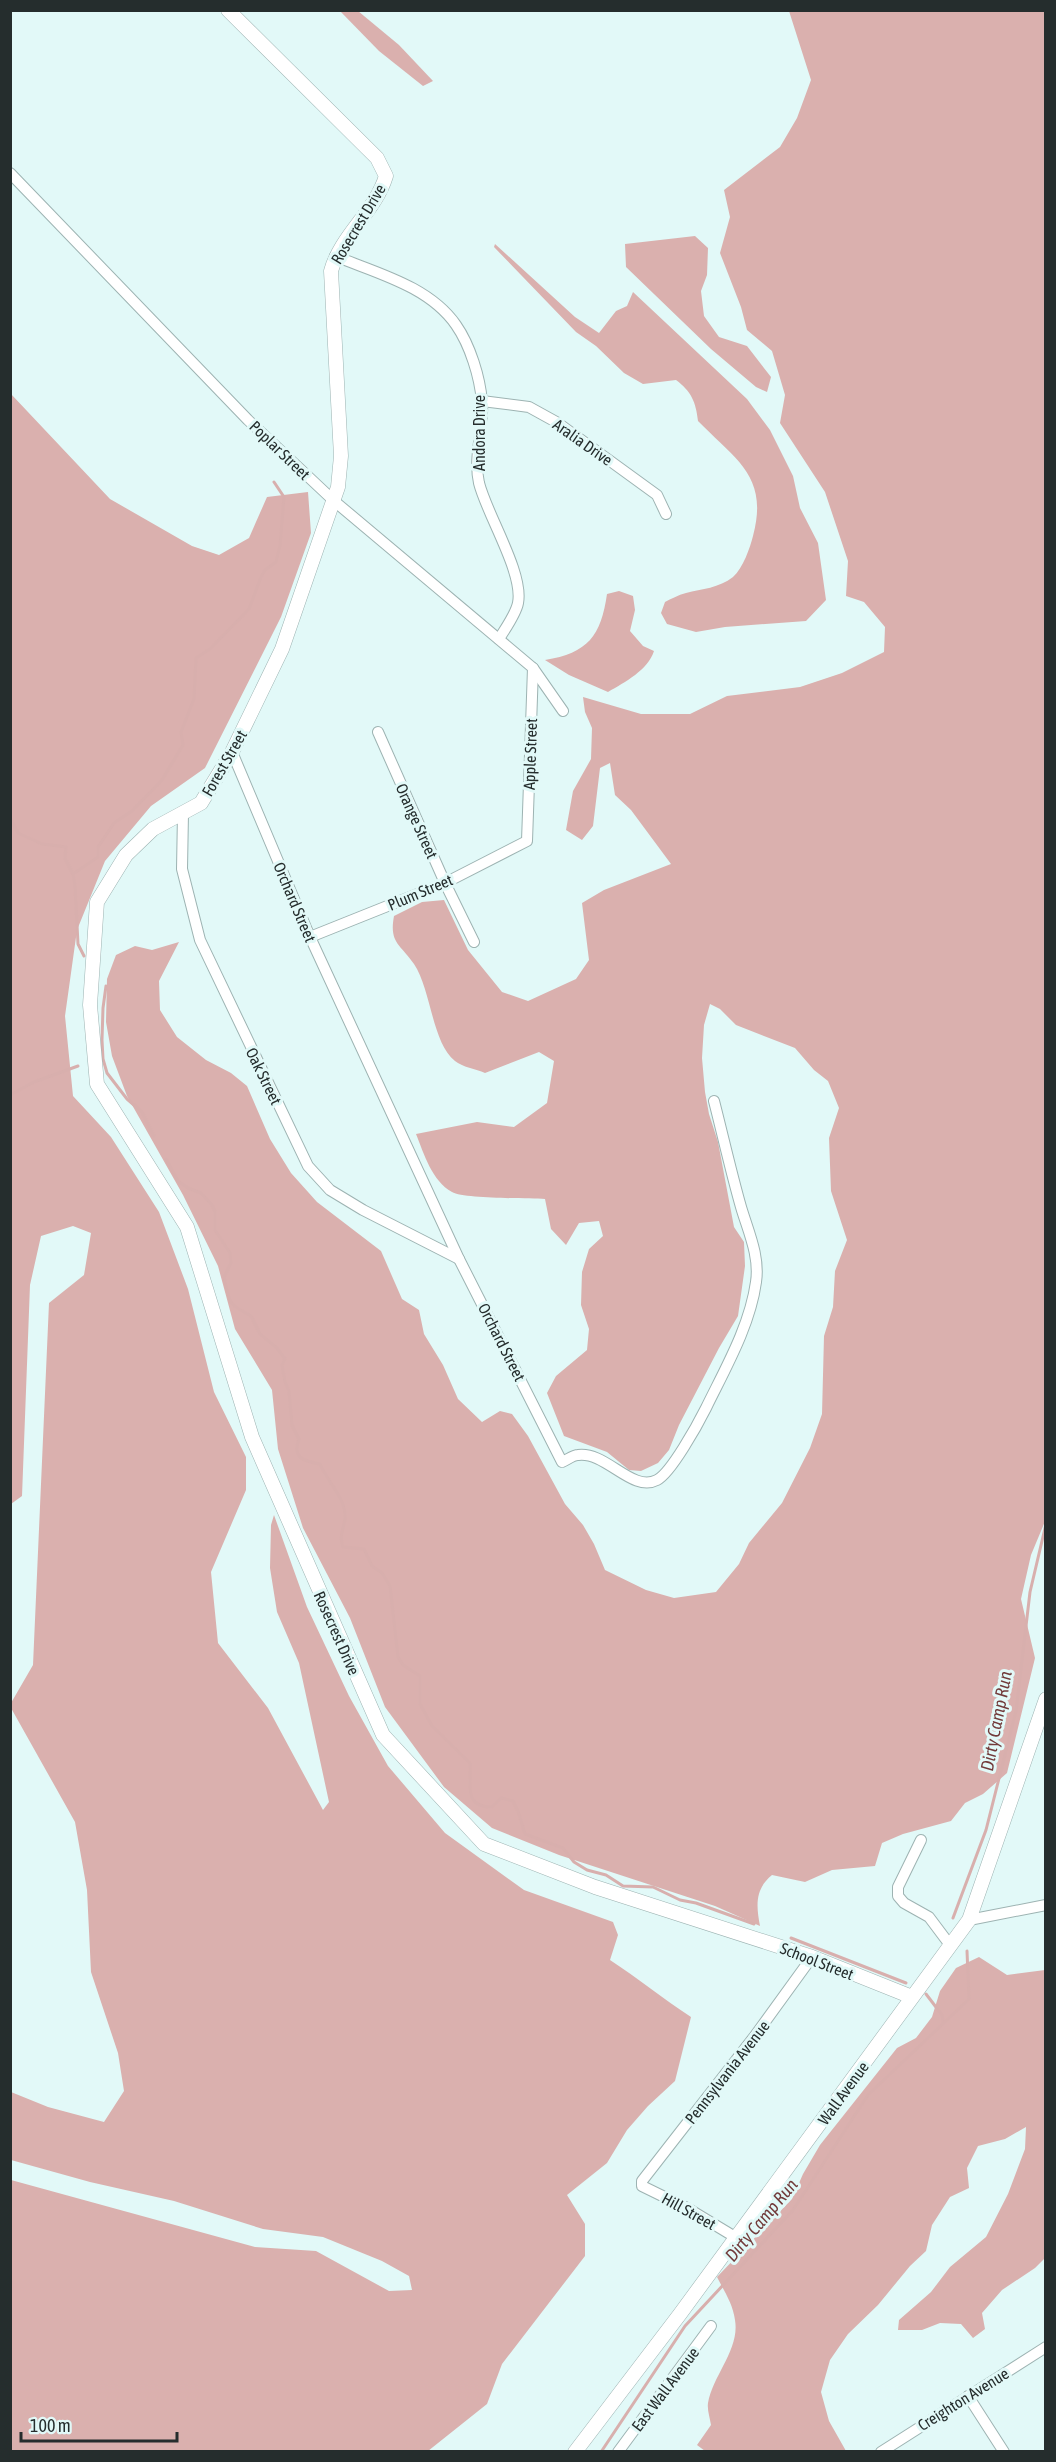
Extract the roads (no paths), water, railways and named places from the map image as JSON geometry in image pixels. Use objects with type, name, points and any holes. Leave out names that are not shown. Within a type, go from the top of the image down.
[{"type":"street","name":"Rosecrest Drive","points":[[228,10],[377,158],[386,176],[382,190],[335,256],[331,271],[341,456],[338,487],[333,500]]},
{"type":"street","name":"Poplar Street","points":[[10,173],[248,420],[333,500],[533,668],[563,711]]},
{"type":"street","name":"Andora Drive","points":[[335,256],[402,284],[433,301],[455,324],[472,358],[482,402],[478,480],[487,508],[516,576],[518,594],[518,603],[499,639]]},
{"type":"street","name":"Aralia Drive","points":[[482,402],[529,407],[558,423],[657,495],[666,514]]},
{"type":"street","name":"Forest Street","points":[[146,1159],[97,1084],[90,1005],[97,902],[126,855],[153,829],[201,803],[232,752],[282,649],[333,500]]},
{"type":"street","name":"Apple Street","points":[[527,841],[533,668]]},
{"type":"street","name":"Orange Street","points":[[378,732],[445,884],[474,942]]},
{"type":"street","name":"Orchard Street","points":[[232,752],[310,937],[459,1259],[562,1462],[578,1455],[596,1457],[630,1478],[644,1483],[658,1479],[672,1465],[707,1406],[731,1358],[756,1282],[756,1255],[714,1101]]},
{"type":"street","name":"Oak Street","points":[[183,813],[182,869],[200,940],[308,1166],[330,1190],[363,1210],[459,1259]]},
{"type":"street","name":"Plum Street","points":[[310,937],[445,884],[527,841]]},
{"type":"street","name":"Rosecrest Drive","points":[[146,1159],[187,1227],[252,1437],[382,1735],[484,1844],[595,1887],[722,1926]]},
{"type":"street","name":"Wall Avenue","points":[[575,2451],[680,2314],[969,1920],[1046,1700]]},
{"type":"street","points":[[921,1840],[898,1887],[897,1896],[904,1903],[929,1917],[950,1945]]},
{"type":"street","points":[[969,1920],[1046,1905]]},
{"type":"street","name":"School Street","points":[[722,1926],[812,1957],[912,1997]]},
{"type":"street","name":"Pennsylvania Avenue","points":[[642,2186],[642,2181],[754,2037],[812,1957]]},
{"type":"street","name":"Hill Street","points":[[642,2186],[687,2208],[735,2237]]},
{"type":"street","name":"East Wall Avenue","points":[[618,2451],[711,2326]]},
{"type":"street","name":"Creighton Avenue","points":[[881,2451],[1046,2347]]},
{"type":"street","points":[[968,2396],[1004,2451]]},
{"type":"waterway","points":[[73,874],[98,857],[98,847],[114,823],[132,811],[162,780],[183,745],[181,732],[194,699],[196,658],[210,649],[249,609],[265,570],[276,562],[280,546],[284,497],[274,482]]},
{"type":"waterway","points":[[10,818],[18,833],[42,844],[66,847],[65,858],[73,874],[75,886],[78,944],[84,956]]},
{"type":"waterway","points":[[106,986],[102,1040],[103,1059],[107,1073],[127,1099],[142,1112],[154,1136]]},
{"type":"waterway","points":[[10,1095],[34,1082],[78,1066]]},
{"type":"waterway","points":[[166,1159],[178,1181],[201,1193],[215,1211],[215,1230],[230,1253],[231,1263],[224,1277],[229,1298],[233,1305],[251,1316],[260,1334],[277,1348],[285,1359],[282,1365],[289,1391],[292,1425],[299,1439],[298,1454],[304,1460],[320,1464],[340,1498],[345,1512],[341,1536],[343,1547],[364,1549],[372,1566],[382,1573],[390,1586],[398,1657],[403,1665],[420,1676],[420,1704],[432,1726],[470,1763],[472,1798],[476,1803],[492,1807],[501,1798],[513,1801],[525,1834],[563,1848],[574,1862],[587,1870],[606,1875],[623,1886],[653,1887],[680,1900],[696,1903],[754,1924]]},
{"type":"waterway","name":"Dirty Camp Run","points":[[953,1918],[986,1830],[1016,1711],[1030,1592],[1046,1524]]},
{"type":"waterway","points":[[791,1938],[906,1983]]},
{"type":"waterway","name":"Dirty Camp Run","points":[[601,2452],[685,2326],[793,2210],[868,2095],[969,1999],[967,1951]]},
{"type":"waterway","points":[[926,1994],[942,2015],[943,2022]]}]
